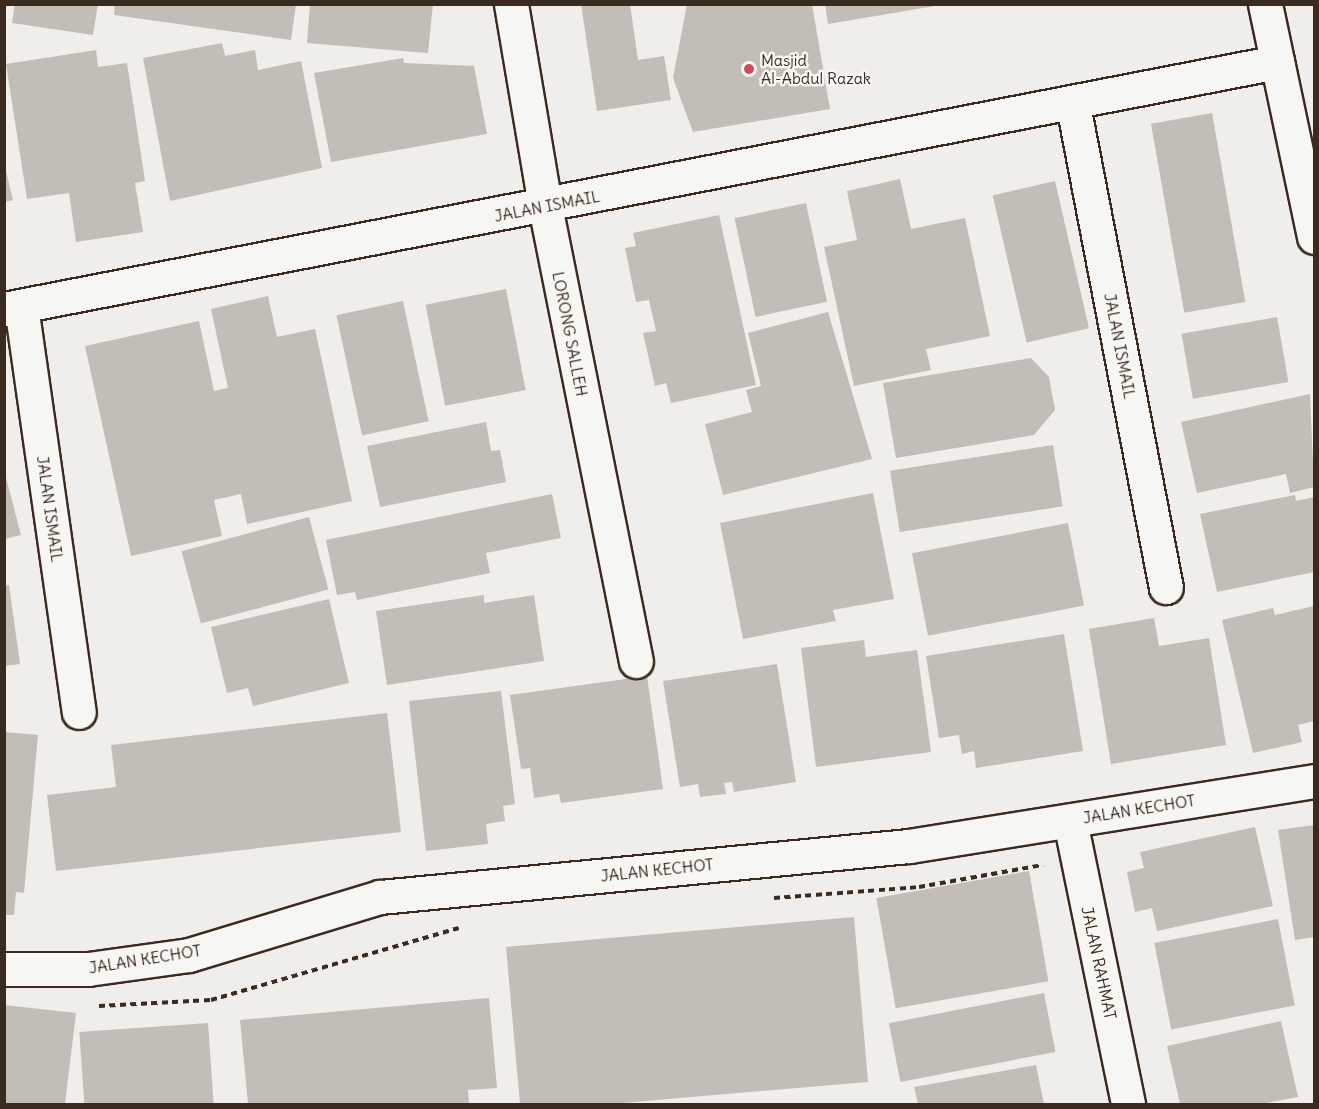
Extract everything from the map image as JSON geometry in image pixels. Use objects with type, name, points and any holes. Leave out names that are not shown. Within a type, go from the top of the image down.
[{"type":"street","name":"LORONG SALLEH","points":[[511,4],[545,206],[636,661]]},
{"type":"street","points":[[1265,4],[1314,237]]},
{"type":"street","name":"JALAN ISMAIL","points":[[80,712],[13,308],[1073,105],[1277,62]]},
{"type":"street","name":"JALAN ISMAIL","points":[[1073,105],[1166,587]]},
{"type":"street","name":"JALAN KECHOT","points":[[4,969],[88,969],[189,955],[380,897],[909,846],[1314,781]]},
{"type":"street","name":"JALAN RAHMAT","points":[[1070,821],[1128,1104]]},
{"type":"path","points":[[762,899],[919,886],[1077,858]]},
{"type":"path","points":[[93,1006],[211,1000],[465,926]]},
{"type":"building","points":[[15,4],[98,4],[93,35],[12,23]]},
{"type":"building","points":[[115,4],[296,4],[291,40],[114,15]]},
{"type":"building","points":[[310,4],[433,4],[428,53],[307,43]]},
{"type":"building","points":[[581,4],[630,4],[638,60],[664,56],[671,100],[597,111]]},
{"type":"building","name":"Masjid Al-Abdul Razak","points":[[687,4],[812,4],[830,109],[693,132],[673,78]]},
{"type":"building","points":[[825,4],[935,4],[935,6],[828,24]]},
{"type":"building","points":[[222,43],[225,56],[255,50],[258,70],[301,61],[322,168],[170,201],[143,58]]},
{"type":"building","points":[[96,50],[98,67],[127,63],[145,181],[135,183],[143,232],[76,242],[69,193],[27,199],[6,64]]},
{"type":"building","points":[[403,58],[404,63],[474,66],[487,134],[331,162],[314,73]]},
{"type":"building","points":[[1212,113],[1245,302],[1184,313],[1151,124]]},
{"type":"building","points":[[4,163],[13,200],[4,202]]},
{"type":"building","points":[[900,179],[911,229],[965,218],[990,336],[926,349],[931,370],[854,386],[824,247],[857,240],[847,191]]},
{"type":"building","points":[[1055,181],[1089,328],[1027,343],[993,195]]},
{"type":"building","points":[[806,203],[827,302],[756,317],[735,218]]},
{"type":"building","points":[[719,215],[756,385],[671,403],[666,383],[655,386],[643,333],[656,331],[649,300],[636,302],[625,248],[636,246],[633,233]]},
{"type":"building","points":[[506,289],[526,390],[445,406],[426,305]]},
{"type":"building","points":[[268,296],[277,337],[315,329],[352,501],[247,524],[241,494],[214,500],[222,536],[131,556],[85,346],[199,321],[214,391],[228,388],[211,309]]},
{"type":"building","points":[[403,301],[429,421],[362,435],[336,315]]},
{"type":"building","points":[[828,312],[872,459],[723,495],[705,424],[752,412],[746,390],[761,386],[748,333]]},
{"type":"building","points":[[1277,317],[1288,382],[1193,399],[1181,334]]},
{"type":"building","points":[[1031,358],[1049,377],[1055,410],[1034,435],[896,458],[883,383]]},
{"type":"building","points":[[1310,394],[1314,487],[1290,493],[1286,474],[1197,493],[1181,422]]},
{"type":"building","points":[[486,422],[491,451],[500,450],[506,482],[380,507],[367,446]]},
{"type":"building","points":[[1053,445],[1063,506],[900,532],[890,471]]},
{"type":"building","points":[[4,470],[21,535],[4,539]]},
{"type":"building","points":[[873,493],[894,599],[833,610],[836,621],[743,639],[720,523]]},
{"type":"building","points":[[552,494],[561,538],[486,553],[490,573],[357,600],[355,592],[337,595],[326,540]]},
{"type":"building","points":[[1295,495],[1296,501],[1314,497],[1314,572],[1217,592],[1200,514]]},
{"type":"building","points":[[309,517],[328,589],[201,624],[181,551]]},
{"type":"building","points":[[1068,523],[1084,605],[928,636],[912,553]]},
{"type":"building","points":[[9,585],[20,664],[4,666],[4,586]]},
{"type":"building","points":[[484,595],[484,603],[534,595],[544,661],[387,685],[376,611]]},
{"type":"building","points":[[329,599],[349,683],[253,706],[248,688],[227,693],[211,627]]},
{"type":"building","points":[[1314,606],[1314,721],[1298,725],[1302,742],[1253,753],[1222,620],[1273,608],[1275,615]]},
{"type":"building","points":[[1154,618],[1159,646],[1209,638],[1226,745],[1111,764],[1089,629]]},
{"type":"building","points":[[1064,634],[1083,751],[976,768],[974,751],[962,754],[959,735],[939,738],[926,656]]},
{"type":"building","points":[[864,640],[866,657],[917,650],[931,752],[816,767],[801,648]]},
{"type":"building","points":[[777,664],[796,782],[734,792],[732,782],[724,783],[726,794],[700,797],[698,784],[680,787],[663,681]]},
{"type":"building","points":[[647,676],[663,789],[561,803],[559,794],[534,798],[530,768],[521,769],[510,695]]},
{"type":"building","points":[[501,691],[515,804],[503,806],[505,821],[486,824],[488,844],[426,851],[409,701]]},
{"type":"building","points":[[387,713],[401,832],[56,871],[47,795],[116,787],[111,745]]},
{"type":"building","points":[[4,732],[38,735],[24,893],[16,892],[14,915],[4,915]]},
{"type":"building","points":[[1314,825],[1314,937],[1295,940],[1278,830]]},
{"type":"building","points":[[1255,827],[1273,906],[1157,931],[1152,908],[1135,912],[1127,872],[1144,868],[1140,852]]},
{"type":"building","points":[[1029,871],[1048,981],[896,1008],[876,898]]},
{"type":"building","points":[[854,917],[868,1082],[610,1104],[520,1104],[506,947]]},
{"type":"building","points":[[1278,919],[1295,1005],[1171,1029],[1154,943]]},
{"type":"building","points":[[1044,993],[1055,1052],[900,1082],[889,1023]]},
{"type":"building","points":[[489,998],[497,1088],[468,1090],[469,1104],[248,1104],[240,1020]]},
{"type":"building","points":[[4,1005],[76,1013],[65,1104],[4,1104]]},
{"type":"building","points":[[1281,1021],[1298,1097],[1261,1104],[1180,1104],[1167,1046]]},
{"type":"building","points":[[208,1023],[214,1104],[84,1104],[79,1032]]},
{"type":"building","points":[[1036,1065],[1044,1104],[918,1104],[914,1087]]},
{"type":"place","name":"Masjid Al-Abdul Razak","points":[[749,69]]}]
